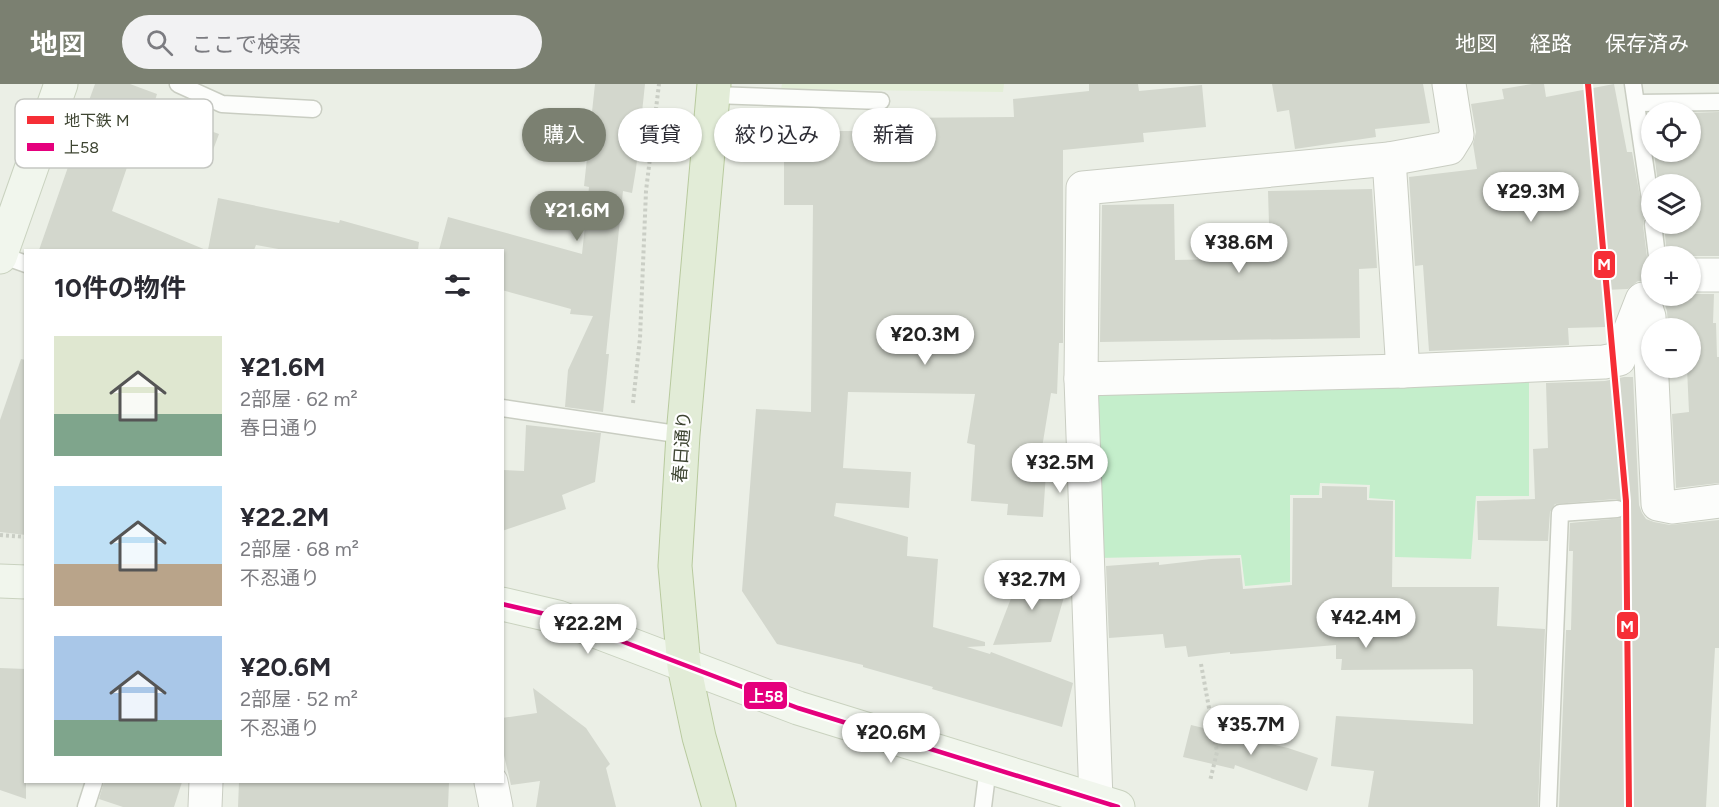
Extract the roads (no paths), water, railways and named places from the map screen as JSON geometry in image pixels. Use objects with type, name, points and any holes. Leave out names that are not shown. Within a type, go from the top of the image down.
[{"type":"highway","name":"春日通り","points":[[713,90],[682,435],[675,566],[684,666],[699,736],[719,807]]},
{"type":"main road","points":[[55,99],[61,84]]},
{"type":"main road","points":[[0,256],[8,208],[25,168]]},
{"type":"main road","points":[[0,581],[24,582]]},
{"type":"main road","points":[[504,604],[558,617],[798,708],[1107,804]]},
{"type":"street","points":[[1107,804],[1081,379],[1083,188],[1389,159],[1449,148],[1457,135],[1449,84]]},
{"type":"street","points":[[1389,159],[1403,370]]},
{"type":"street","points":[[1701,275],[1719,275]]},
{"type":"street","points":[[1081,379],[1604,362],[1618,359],[1642,306]]},
{"type":"street","points":[[1648,306],[1658,504],[1673,507],[1719,501]]},
{"type":"street","points":[[205,807],[206,783]]},
{"type":"street","points":[[491,783],[496,807]]},
{"type":"lane","points":[[177,84],[211,99]]},
{"type":"lane","points":[[1633,84],[1647,174]]},
{"type":"lane","points":[[713,90],[881,102]]},
{"type":"lane","points":[[213,100],[222,104],[313,109]]},
{"type":"lane","points":[[1637,103],[1719,102]]},
{"type":"lane","points":[[0,256],[24,263]]},
{"type":"lane","points":[[504,408],[682,435]]},
{"type":"lane","points":[[1548,807],[1560,513],[1617,509]]},
{"type":"lane","points":[[983,807],[988,767]]},
{"type":"lane","points":[[86,807],[94,783]]},
{"type":"metro line","name":"M","points":[[1588,84],[1626,501],[1629,807]]}]
